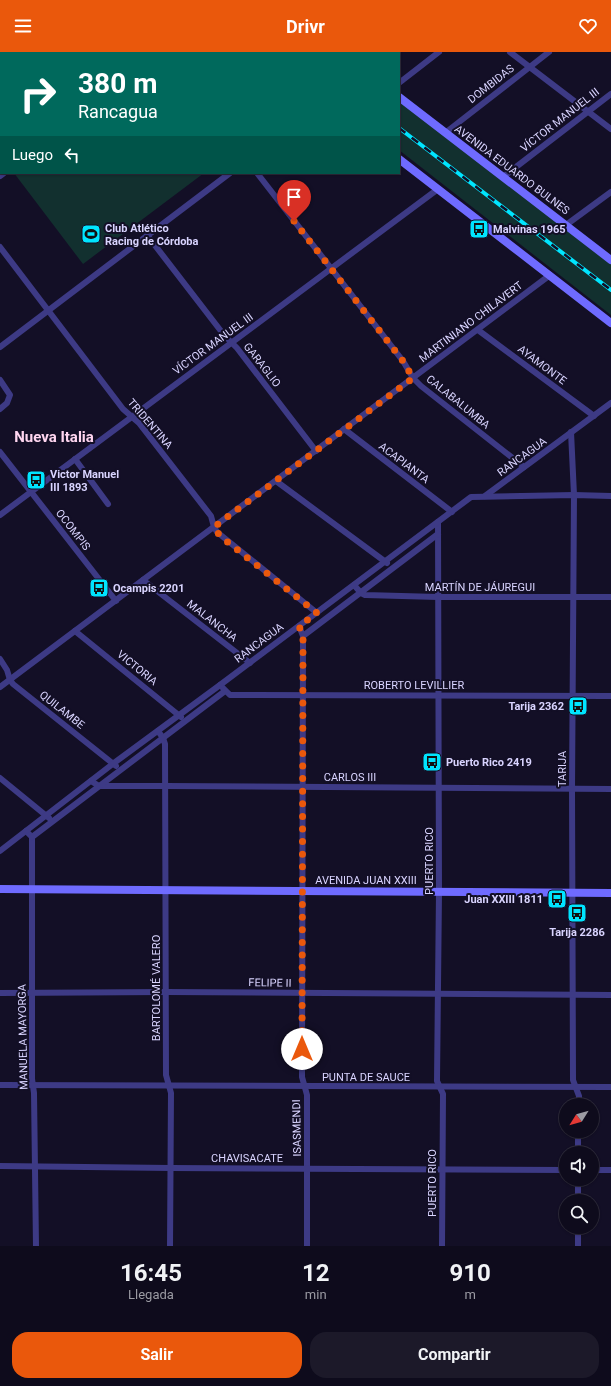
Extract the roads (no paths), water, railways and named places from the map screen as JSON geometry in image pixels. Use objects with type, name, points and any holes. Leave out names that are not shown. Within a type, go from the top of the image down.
[{"type":"main road","name":"AVENIDA EDUARDO BULNES","points":[[400,97],[611,260]]},
{"type":"main road","points":[[400,160],[611,323]]},
{"type":"main road","name":"AVENIDA JUAN XXIII","points":[[0,889],[611,893]]},
{"type":"street","points":[[400,82],[439,52]]},
{"type":"street","points":[[510,52],[611,129]]},
{"type":"street","name":"DOMBIDAS","points":[[445,133],[549,52]]},
{"type":"street","name":"VÍCTOR MANUEL III","points":[[502,177],[611,94]]},
{"type":"street","points":[[0,346],[229,174]]},
{"type":"street","name":"CALABALUMBA","points":[[258,174],[403,361],[413,378],[421,386],[524,467]]},
{"type":"street","name":"VÍCTOR MANUEL III","points":[[0,515],[438,189]]},
{"type":"street","points":[[566,225],[611,192]]},
{"type":"street","name":"GARAGLIO","points":[[147,235],[316,451]]},
{"type":"street","name":"TRIDENTINA","points":[[0,246],[123,409],[139,423],[211,516],[214,527],[220,536],[317,613]]},
{"type":"street","name":"MARTINIANO CHILAVERT","points":[[0,687],[550,275]]},
{"type":"street","name":"AYAMONTE","points":[[478,330],[594,416]]},
{"type":"street","points":[[0,380],[9,392],[10,398],[7,403],[0,408]]},
{"type":"street","name":"RANCAGUA","points":[[0,851],[114,763],[471,497],[485,496],[611,403]]},
{"type":"street","name":"ACAPIANTA","points":[[344,430],[452,512]]},
{"type":"street","name":"TARIJA","points":[[572,432],[574,495],[572,597],[573,1080],[579,1098]]},
{"type":"street","name":"OCOMPIS","points":[[0,452],[116,601]]},
{"type":"street","points":[[75,459],[108,504]]},
{"type":"street","points":[[276,481],[385,562],[392,569]]},
{"type":"street","points":[[485,496],[611,496]]},
{"type":"street","name":"PUERTO RICO","points":[[438,522],[439,892],[437,1081],[443,1094],[442,1246]]},
{"type":"street","points":[[303,636],[438,534]]},
{"type":"street","name":"MALANCHA","points":[[143,580],[250,663]]},
{"type":"street","points":[[354,585],[360,593]]},
{"type":"street","name":"MARTÍN DE JÁUREGUI","points":[[360,593],[365,595],[438,597],[611,597]]},
{"type":"street","name":"ISASMENDI","points":[[299,626],[303,636],[302,1076],[307,1095],[307,1246]]},
{"type":"street","name":"VICTORIA","points":[[75,631],[180,715],[185,721]]},
{"type":"street","name":"QUILAMBE","points":[[0,659],[13,684],[114,763],[120,770]]},
{"type":"street","points":[[26,831],[32,837],[52,822],[225,691],[220,685]]},
{"type":"street","name":"ROBERTO LEVILLIER","points":[[225,691],[230,695],[302,696],[611,696]]},
{"type":"street","name":"BARTOLOMÉ VALERO","points":[[158,731],[165,744],[166,786],[166,1075],[171,1093],[170,1246]]},
{"type":"street","points":[[0,778],[46,815],[52,822]]},
{"type":"street","points":[[91,781],[99,786]]},
{"type":"street","name":"CARLOS III","points":[[99,786],[611,789]]},
{"type":"street","name":"MANUELA MAYORGA","points":[[32,837],[32,994],[36,1166],[36,1246]]},
{"type":"street","name":"FELIPE II","points":[[0,993],[166,992],[611,995]]},
{"type":"street","name":"PUNTA DE SAUCE","points":[[0,1085],[611,1087]]},
{"type":"street","name":"CHAVISACATE","points":[[0,1166],[559,1170]]},
{"type":"street","points":[[599,1170],[611,1170]]},
{"type":"street","points":[[578,1234],[578,1246]]},
{"type":"railway","points":[[400,129],[611,290]]},
{"type":"place","name":"Malvinas 1965","points":[[479,229]]},
{"type":"place","name":"Club Atlético Racing de Córdoba","points":[[91,234]]},
{"type":"place","name":"Victor Manuel III 1893","points":[[36,480]]},
{"type":"place","name":"Ocampis 2201","points":[[99,588]]},
{"type":"place","name":"Tarija 2362","points":[[578,706]]},
{"type":"place","name":"Puerto Rico 2419","points":[[432,762]]},
{"type":"place","name":"Juan XXIII 1811","points":[[557,899]]},
{"type":"place","name":"Tarija 2286","points":[[577,913]]},
{"type":"district","name":"Nueva Italia","points":[[54,437]]}]
